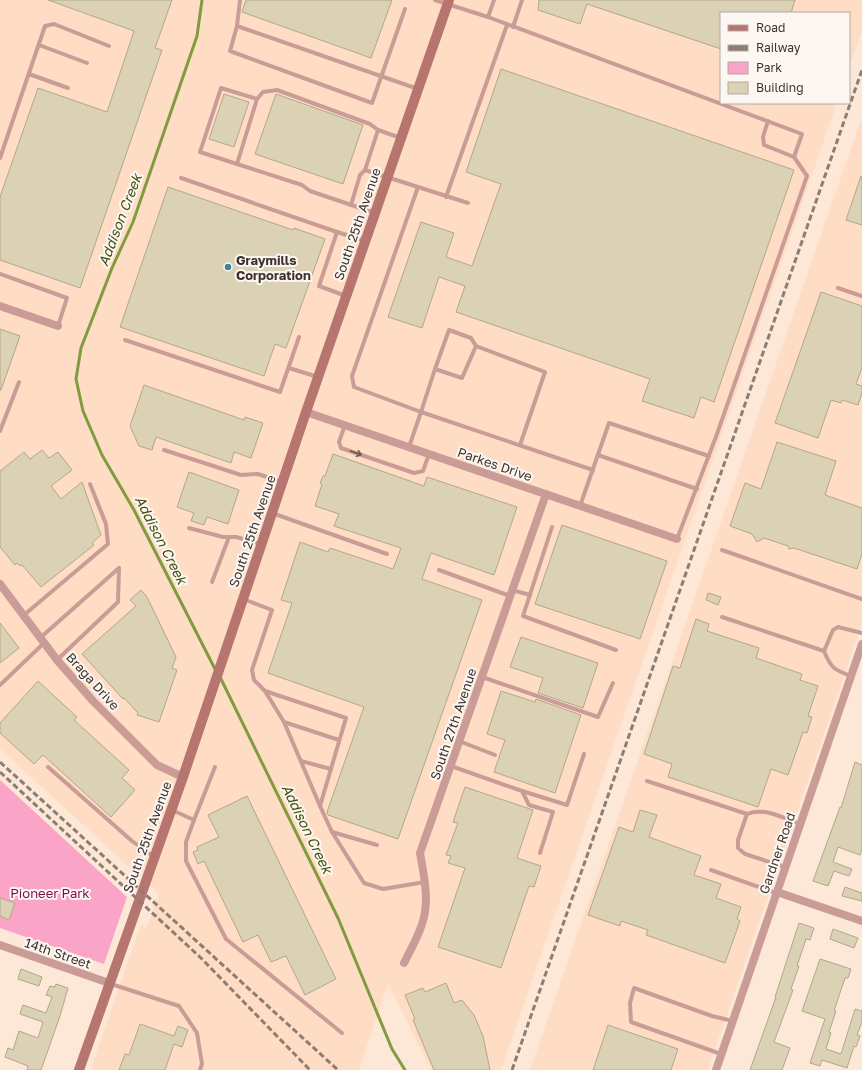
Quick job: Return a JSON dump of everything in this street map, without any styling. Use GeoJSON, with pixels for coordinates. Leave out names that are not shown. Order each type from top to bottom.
{"type":"FeatureCollection","features":[{"type":"Feature","properties":{"kind":"main road","name":"South 25th Avenue"},"geometry":{"type":"LineString","coordinates":[[79,1070],[183,778],[242,598],[448,2]]}},
{"type":"Feature","properties":{"kind":"street"},"geometry":{"type":"LineString","coordinates":[[0,306],[58,326]]}},
{"type":"Feature","properties":{"kind":"street","name":"Parkes Drive"},"geometry":{"type":"LineString","coordinates":[[306,412],[676,539]]}},
{"type":"Feature","properties":{"kind":"street","name":"South 27th Avenue"},"geometry":{"type":"LineString","coordinates":[[404,963],[423,924],[425,882],[420,853],[546,494]]}},
{"type":"Feature","properties":{"kind":"street","name":"Braga Drive"},"geometry":{"type":"LineString","coordinates":[[0,584],[57,660],[93,701],[157,766],[183,778]]}},
{"type":"Feature","properties":{"kind":"street","name":"Gardner Road"},"geometry":{"type":"LineString","coordinates":[[716,1070],[862,644]]}},
{"type":"Feature","properties":{"kind":"street"},"geometry":{"type":"LineString","coordinates":[[777,892],[862,921]]}},
{"type":"Feature","properties":{"kind":"street","name":"14th Street"},"geometry":{"type":"LineString","coordinates":[[0,945],[109,983]]}},
{"type":"Feature","properties":{"kind":"lane"},"geometry":{"type":"LineString","coordinates":[[240,0],[237,26],[230,51],[372,103],[405,9]]}},
{"type":"Feature","properties":{"kind":"lane"},"geometry":{"type":"LineString","coordinates":[[435,0],[448,2],[720,103]]}},
{"type":"Feature","properties":{"kind":"lane"},"geometry":{"type":"LineString","coordinates":[[488,17],[494,0]]}},
{"type":"Feature","properties":{"kind":"lane"},"geometry":{"type":"LineString","coordinates":[[513,27],[522,0]]}},
{"type":"Feature","properties":{"kind":"lane"},"geometry":{"type":"LineString","coordinates":[[0,158],[45,26],[54,24],[109,46]]}},
{"type":"Feature","properties":{"kind":"lane"},"geometry":{"type":"LineString","coordinates":[[446,197],[507,25]]}},
{"type":"Feature","properties":{"kind":"lane"},"geometry":{"type":"LineString","coordinates":[[237,26],[418,89]]}},
{"type":"Feature","properties":{"kind":"lane"},"geometry":{"type":"LineString","coordinates":[[39,45],[87,63]]}},
{"type":"Feature","properties":{"kind":"lane"},"geometry":{"type":"LineString","coordinates":[[29,74],[68,88]]}},
{"type":"Feature","properties":{"kind":"lane"},"geometry":{"type":"LineString","coordinates":[[257,99],[221,88],[200,152],[302,185],[310,191],[375,213]]}},
{"type":"Feature","properties":{"kind":"lane"},"geometry":{"type":"LineString","coordinates":[[237,164],[257,99],[263,92],[276,90],[370,124],[378,130],[401,138]]}},
{"type":"Feature","properties":{"kind":"lane"},"geometry":{"type":"LineString","coordinates":[[722,104],[802,134],[794,157]]}},
{"type":"Feature","properties":{"kind":"lane"},"geometry":{"type":"LineString","coordinates":[[676,539],[709,456],[806,176],[794,157],[764,145],[763,137],[768,121]]}},
{"type":"Feature","properties":{"kind":"lane"},"geometry":{"type":"LineString","coordinates":[[351,205],[360,175],[365,170],[378,130]]}},
{"type":"Feature","properties":{"kind":"lane"},"geometry":{"type":"LineString","coordinates":[[365,170],[468,203]]}},
{"type":"Feature","properties":{"kind":"lane"},"geometry":{"type":"LineString","coordinates":[[181,178],[365,241]]}},
{"type":"Feature","properties":{"kind":"lane"},"geometry":{"type":"LineString","coordinates":[[418,187],[352,376],[354,387],[421,412],[593,470]]}},
{"type":"Feature","properties":{"kind":"lane"},"geometry":{"type":"LineString","coordinates":[[337,232],[319,286],[346,296]]}},
{"type":"Feature","properties":{"kind":"lane"},"geometry":{"type":"LineString","coordinates":[[0,274],[67,298],[58,326]]}},
{"type":"Feature","properties":{"kind":"lane"},"geometry":{"type":"LineString","coordinates":[[838,288],[862,296]]}},
{"type":"Feature","properties":{"kind":"lane"},"geometry":{"type":"LineString","coordinates":[[409,448],[449,330],[471,338],[476,346],[545,372],[520,445]]}},
{"type":"Feature","properties":{"kind":"lane"},"geometry":{"type":"LineString","coordinates":[[125,340],[280,392],[299,337]]}},
{"type":"Feature","properties":{"kind":"lane"},"geometry":{"type":"LineString","coordinates":[[435,369],[462,378],[476,346]]}},
{"type":"Feature","properties":{"kind":"lane"},"geometry":{"type":"LineString","coordinates":[[289,368],[318,377]]}},
{"type":"Feature","properties":{"kind":"lane"},"geometry":{"type":"LineString","coordinates":[[0,431],[19,382]]}},
{"type":"Feature","properties":{"kind":"lane"},"geometry":{"type":"LineString","coordinates":[[580,506],[609,423],[709,456]]}},
{"type":"Feature","properties":{"kind":"lane"},"geometry":{"type":"LineString","coordinates":[[345,426],[339,442],[341,448],[414,473],[423,471],[429,454]]}},
{"type":"Feature","properties":{"kind":"lane"},"geometry":{"type":"LineString","coordinates":[[164,450],[241,475],[258,474],[282,482]]}},
{"type":"Feature","properties":{"kind":"lane"},"geometry":{"type":"LineString","coordinates":[[598,455],[697,489]]}},
{"type":"Feature","properties":{"kind":"lane"},"geometry":{"type":"LineString","coordinates":[[24,616],[108,544],[106,524],[90,484]]}},
{"type":"Feature","properties":{"kind":"lane"},"geometry":{"type":"LineString","coordinates":[[272,512],[387,554]]}},
{"type":"Feature","properties":{"kind":"lane"},"geometry":{"type":"LineString","coordinates":[[552,527],[523,616],[616,650]]}},
{"type":"Feature","properties":{"kind":"lane"},"geometry":{"type":"LineString","coordinates":[[189,528],[223,537],[261,544]]}},
{"type":"Feature","properties":{"kind":"lane"},"geometry":{"type":"LineString","coordinates":[[212,582],[229,537]]}},
{"type":"Feature","properties":{"kind":"lane"},"geometry":{"type":"LineString","coordinates":[[722,550],[862,599]]}},
{"type":"Feature","properties":{"kind":"lane"},"geometry":{"type":"LineString","coordinates":[[0,684],[42,640],[119,568],[118,602],[57,660]]}},
{"type":"Feature","properties":{"kind":"lane"},"geometry":{"type":"LineString","coordinates":[[440,570],[511,593],[530,595]]}},
{"type":"Feature","properties":{"kind":"lane"},"geometry":{"type":"LineString","coordinates":[[242,598],[272,610],[252,670],[254,680],[265,691],[284,722],[332,832],[364,883],[383,889],[425,882]]}},
{"type":"Feature","properties":{"kind":"lane"},"geometry":{"type":"LineString","coordinates":[[722,617],[824,651],[831,666],[835,670],[851,676]]}},
{"type":"Feature","properties":{"kind":"lane"},"geometry":{"type":"LineString","coordinates":[[824,651],[833,630],[838,627],[862,633]]}},
{"type":"Feature","properties":{"kind":"lane"},"geometry":{"type":"LineString","coordinates":[[482,677],[598,717],[613,683]]}},
{"type":"Feature","properties":{"kind":"lane"},"geometry":{"type":"LineString","coordinates":[[265,691],[346,718],[320,806]]}},
{"type":"Feature","properties":{"kind":"lane"},"geometry":{"type":"LineString","coordinates":[[284,722],[340,740]]}},
{"type":"Feature","properties":{"kind":"lane"},"geometry":{"type":"LineString","coordinates":[[459,741],[495,755]]}},
{"type":"Feature","properties":{"kind":"lane"},"geometry":{"type":"LineString","coordinates":[[451,766],[567,805],[584,754]]}},
{"type":"Feature","properties":{"kind":"lane"},"geometry":{"type":"LineString","coordinates":[[301,761],[331,769]]}},
{"type":"Feature","properties":{"kind":"lane"},"geometry":{"type":"LineString","coordinates":[[48,767],[132,841],[154,857]]}},
{"type":"Feature","properties":{"kind":"lane"},"geometry":{"type":"LineString","coordinates":[[215,767],[186,842],[186,861],[226,939],[342,1033]]}},
{"type":"Feature","properties":{"kind":"lane"},"geometry":{"type":"LineString","coordinates":[[647,781],[747,814],[766,811],[800,824]]}},
{"type":"Feature","properties":{"kind":"lane"},"geometry":{"type":"LineString","coordinates":[[522,791],[529,805],[553,812],[540,853]]}},
{"type":"Feature","properties":{"kind":"lane"},"geometry":{"type":"LineString","coordinates":[[171,810],[194,820]]}},
{"type":"Feature","properties":{"kind":"lane"},"geometry":{"type":"LineString","coordinates":[[747,814],[738,840],[738,848],[745,854],[785,867]]}},
{"type":"Feature","properties":{"kind":"lane"},"geometry":{"type":"LineString","coordinates":[[332,832],[377,845]]}},
{"type":"Feature","properties":{"kind":"lane"},"geometry":{"type":"LineString","coordinates":[[711,870],[777,892]]}},
{"type":"Feature","properties":{"kind":"lane"},"geometry":{"type":"LineString","coordinates":[[109,983],[179,1006],[197,1033],[202,1064],[200,1070]]}},
{"type":"Feature","properties":{"kind":"lane"},"geometry":{"type":"LineString","coordinates":[[721,1054],[631,1022],[630,1003],[634,988],[712,1016],[733,1021]]}},
{"type":"Feature","properties":{"kind":"shaded area"},"geometry":{"type":"Polygon","coordinates":[[[0,0],[862,0],[862,31],[850,65],[850,12],[720,12],[720,104],[837,104],[501,1070],[431,1070],[388,983],[359,1070],[93,1070],[92,1065],[141,924],[146,929],[159,894],[0,749],[0,0]]]}},
{"type":"Feature","properties":{"kind":"shaded area"},"geometry":{"type":"Polygon","coordinates":[[[862,117],[862,624],[708,1070],[530,1070],[862,117]]]}},
{"type":"Feature","properties":{"kind":"green space","name":"Pioneer Park"},"geometry":{"type":"Polygon","coordinates":[[[0,780],[127,897],[104,964],[0,928],[0,780]]]}},
{"type":"Feature","properties":{"kind":"building"},"geometry":{"type":"Polygon","coordinates":[[[48,0],[172,0],[155,48],[162,50],[80,288],[0,260],[0,197],[38,88],[107,112],[134,31],[48,0]]]}},
{"type":"Feature","properties":{"kind":"building"},"geometry":{"type":"Polygon","coordinates":[[[246,0],[392,0],[371,58],[242,12],[246,0]]]}},
{"type":"Feature","properties":{"kind":"building"},"geometry":{"type":"Polygon","coordinates":[[[539,0],[795,0],[791,12],[720,12],[720,49],[587,4],[580,24],[538,10],[539,0]]]}},
{"type":"Feature","properties":{"kind":"building"},"geometry":{"type":"Polygon","coordinates":[[[501,69],[794,170],[714,402],[701,397],[694,418],[642,401],[650,379],[456,312],[465,286],[439,277],[422,328],[388,317],[421,222],[454,233],[446,257],[472,266],[501,184],[466,172],[501,69]]]}},
{"type":"Feature","properties":{"kind":"building"},"geometry":{"type":"Polygon","coordinates":[[[224,94],[249,102],[234,147],[209,139],[224,94]]]}},
{"type":"Feature","properties":{"kind":"building"},"geometry":{"type":"Polygon","coordinates":[[[276,94],[363,125],[343,184],[255,154],[276,94]]]}},
{"type":"Feature","properties":{"kind":"building"},"geometry":{"type":"Polygon","coordinates":[[[861,176],[862,177],[862,225],[846,220],[861,176]]]}},
{"type":"Feature","properties":{"kind":"building","name":"Graymills Corporation"},"geometry":{"type":"Polygon","coordinates":[[[168,187],[293,230],[294,228],[325,239],[286,348],[275,344],[264,376],[120,327],[168,187]]]}},
{"type":"Feature","properties":{"kind":"building"},"geometry":{"type":"Polygon","coordinates":[[[821,292],[862,306],[862,368],[856,384],[862,386],[862,393],[858,405],[842,400],[841,403],[831,400],[818,438],[775,423],[821,292]]]}},
{"type":"Feature","properties":{"kind":"building"},"geometry":{"type":"Polygon","coordinates":[[[0,329],[20,336],[1,390],[0,390],[0,329]]]}},
{"type":"Feature","properties":{"kind":"building"},"geometry":{"type":"Polygon","coordinates":[[[144,385],[244,420],[245,417],[263,423],[251,458],[234,452],[231,463],[156,437],[152,450],[139,446],[130,426],[144,385]]]}},
{"type":"Feature","properties":{"kind":"building"},"geometry":{"type":"Polygon","coordinates":[[[777,442],[836,461],[825,495],[862,508],[862,554],[857,569],[794,548],[789,549],[788,546],[764,538],[757,542],[752,534],[730,526],[745,483],[761,489],[777,442]]]}},
{"type":"Feature","properties":{"kind":"building"},"geometry":{"type":"Polygon","coordinates":[[[42,450],[49,458],[58,452],[72,470],[51,486],[61,499],[82,482],[101,535],[92,543],[94,545],[41,587],[22,565],[20,566],[17,563],[15,565],[0,547],[0,471],[24,452],[30,459],[42,450]]]}},
{"type":"Feature","properties":{"kind":"building"},"geometry":{"type":"Polygon","coordinates":[[[333,454],[424,486],[427,477],[517,507],[494,575],[431,553],[422,579],[482,600],[398,839],[328,815],[327,812],[364,707],[268,673],[292,603],[281,600],[300,542],[328,552],[330,548],[393,569],[401,548],[334,526],[339,514],[315,506],[322,484],[320,483],[323,476],[325,476],[333,454]]]}},
{"type":"Feature","properties":{"kind":"building"},"geometry":{"type":"Polygon","coordinates":[[[189,472],[239,490],[228,524],[207,517],[204,525],[191,521],[194,513],[177,507],[189,472]]]}},
{"type":"Feature","properties":{"kind":"building"},"geometry":{"type":"Polygon","coordinates":[[[562,525],[667,561],[640,639],[535,604],[562,525]]]}},
{"type":"Feature","properties":{"kind":"building"},"geometry":{"type":"Polygon","coordinates":[[[141,590],[147,597],[176,657],[172,668],[177,670],[159,722],[137,715],[138,713],[124,698],[123,699],[82,654],[136,606],[130,600],[141,590]]]}},
{"type":"Feature","properties":{"kind":"building"},"geometry":{"type":"Polygon","coordinates":[[[708,593],[721,597],[718,605],[706,600],[708,593]]]}},
{"type":"Feature","properties":{"kind":"building"},"geometry":{"type":"Polygon","coordinates":[[[696,619],[709,624],[707,631],[759,648],[756,658],[802,674],[800,680],[818,686],[808,716],[812,717],[807,733],[803,732],[788,775],[771,769],[758,807],[668,777],[672,764],[644,754],[673,666],[680,668],[696,619]]]}},
{"type":"Feature","properties":{"kind":"building"},"geometry":{"type":"Polygon","coordinates":[[[0,623],[19,648],[0,663],[0,623]]]}},
{"type":"Feature","properties":{"kind":"building"},"geometry":{"type":"Polygon","coordinates":[[[521,637],[598,663],[583,708],[538,693],[543,678],[510,667],[521,637]]]}},
{"type":"Feature","properties":{"kind":"building"},"geometry":{"type":"Polygon","coordinates":[[[38,681],[77,717],[74,720],[129,770],[122,778],[135,790],[111,817],[43,755],[34,764],[0,733],[0,723],[38,681]]]}},
{"type":"Feature","properties":{"kind":"building"},"geometry":{"type":"Polygon","coordinates":[[[501,691],[535,702],[536,699],[581,715],[555,793],[494,772],[505,740],[487,734],[501,691]]]}},
{"type":"Feature","properties":{"kind":"building"},"geometry":{"type":"Polygon","coordinates":[[[855,762],[862,765],[862,850],[860,855],[838,847],[833,862],[852,869],[849,876],[834,871],[828,886],[813,881],[840,807],[841,808],[855,762]]]}},
{"type":"Feature","properties":{"kind":"building"},"geometry":{"type":"Polygon","coordinates":[[[465,787],[533,810],[517,858],[541,866],[534,887],[529,886],[501,968],[438,947],[465,868],[448,863],[451,856],[446,855],[458,823],[453,822],[465,787]]]}},
{"type":"Feature","properties":{"kind":"building"},"geometry":{"type":"Polygon","coordinates":[[[247,796],[336,979],[305,995],[286,956],[271,962],[258,935],[243,942],[204,861],[198,864],[193,852],[198,850],[197,847],[219,837],[208,815],[247,796]]]}},
{"type":"Feature","properties":{"kind":"building"},"geometry":{"type":"Polygon","coordinates":[[[640,810],[657,815],[649,837],[701,856],[694,875],[721,884],[716,898],[741,907],[737,919],[740,921],[725,963],[646,935],[648,930],[621,921],[620,926],[588,915],[619,827],[633,832],[640,810]]]}},
{"type":"Feature","properties":{"kind":"building"},"geometry":{"type":"Polygon","coordinates":[[[845,887],[862,893],[862,901],[842,896],[845,887]]]}},
{"type":"Feature","properties":{"kind":"building"},"geometry":{"type":"Polygon","coordinates":[[[0,898],[15,903],[9,920],[0,916],[0,898]]]}},
{"type":"Feature","properties":{"kind":"building"},"geometry":{"type":"Polygon","coordinates":[[[799,923],[814,928],[810,940],[806,939],[791,989],[793,990],[774,1042],[790,1048],[782,1070],[750,1070],[776,997],[799,923]]]}},
{"type":"Feature","properties":{"kind":"building"},"geometry":{"type":"Polygon","coordinates":[[[833,929],[858,938],[854,948],[830,939],[833,929]]]}},
{"type":"Feature","properties":{"kind":"building"},"geometry":{"type":"Polygon","coordinates":[[[820,959],[851,969],[848,978],[845,978],[834,1011],[836,1011],[829,1032],[831,1033],[826,1049],[841,1054],[855,1009],[862,1011],[862,1022],[857,1035],[860,1036],[856,1047],[854,1046],[847,1068],[822,1060],[820,1066],[810,1063],[825,1019],[802,1011],[820,959]]]}},
{"type":"Feature","properties":{"kind":"building"},"geometry":{"type":"Polygon","coordinates":[[[21,969],[42,977],[39,986],[18,979],[21,969]]]}},
{"type":"Feature","properties":{"kind":"building"},"geometry":{"type":"Polygon","coordinates":[[[446,983],[454,1003],[462,1000],[474,1015],[483,1036],[490,1070],[434,1070],[413,1020],[415,1019],[405,995],[423,988],[425,992],[446,983]]]}},
{"type":"Feature","properties":{"kind":"building"},"geometry":{"type":"Polygon","coordinates":[[[56,984],[68,988],[60,1016],[41,1070],[27,1070],[28,1066],[5,1057],[8,1048],[13,1050],[19,1031],[38,1038],[43,1022],[20,1014],[23,1005],[46,1013],[52,997],[46,995],[50,986],[55,987],[56,984]]]}},
{"type":"Feature","properties":{"kind":"building"},"geometry":{"type":"Polygon","coordinates":[[[140,1024],[174,1036],[178,1026],[188,1030],[182,1047],[174,1044],[165,1070],[119,1070],[125,1054],[129,1055],[140,1024]]]}},
{"type":"Feature","properties":{"kind":"building"},"geometry":{"type":"Polygon","coordinates":[[[608,1025],[678,1049],[671,1070],[593,1070],[608,1025]]]}},
{"type":"Feature","properties":{"kind":"waterway","name":"Addison Creek"},"geometry":{"type":"LineString","coordinates":[[202,0],[197,36],[133,222],[112,268],[81,348],[76,379],[83,411],[102,455],[134,510],[216,671]]}},
{"type":"Feature","properties":{"kind":"waterway","name":"Addison Creek"},"geometry":{"type":"LineString","coordinates":[[220,677],[338,918],[392,1049],[405,1070]]}},
{"type":"Feature","properties":{"kind":"railway"},"geometry":{"type":"LineString","coordinates":[[512,1070],[862,70]]}},
{"type":"Feature","properties":{"kind":"railway"},"geometry":{"type":"LineString","coordinates":[[0,762],[338,1070]]}},
{"type":"Feature","properties":{"kind":"railway"},"geometry":{"type":"LineString","coordinates":[[0,772],[201,958],[310,1070]]}},
{"type":"Feature","properties":{"kind":"place","name":"Graymills Corporation"},"geometry":{"type":"Point","coordinates":[228,267]}}]}
